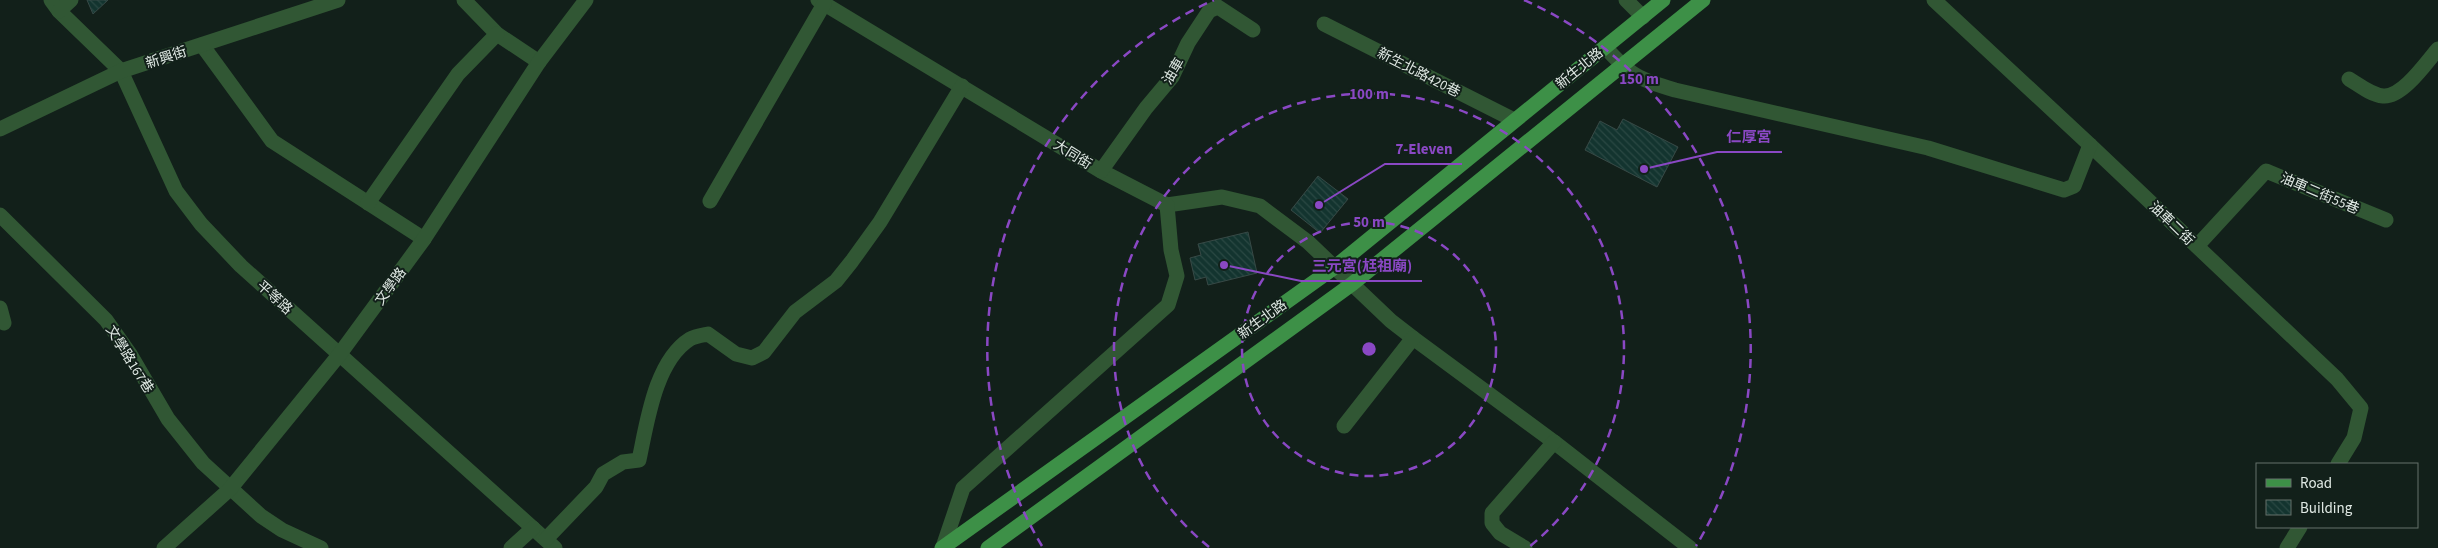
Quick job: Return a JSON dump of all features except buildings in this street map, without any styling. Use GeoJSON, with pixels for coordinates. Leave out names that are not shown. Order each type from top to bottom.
{"type":"FeatureCollection","features":[{"type":"Feature","properties":{"kind":"main road","name":"新生北路"},"geometry":{"type":"LineString","coordinates":[[942,548],[1335,267],[1664,0]]}},
{"type":"Feature","properties":{"kind":"main road","name":"新生北路"},"geometry":{"type":"LineString","coordinates":[[988,548],[1352,284],[1703,0]]}},
{"type":"Feature","properties":{"kind":"street"},"geometry":{"type":"LineString","coordinates":[[55,6],[71,0]]}},
{"type":"Feature","properties":{"kind":"street","name":"新興街"},"geometry":{"type":"LineString","coordinates":[[0,129],[121,71],[338,0]]}},
{"type":"Feature","properties":{"kind":"street"},"geometry":{"type":"LineString","coordinates":[[464,0],[497,34],[538,62]]}},
{"type":"Feature","properties":{"kind":"street","name":"文學路"},"geometry":{"type":"LineString","coordinates":[[164,548],[230,489],[339,355],[424,239],[538,62],[586,0]]}},
{"type":"Feature","properties":{"kind":"street"},"geometry":{"type":"LineString","coordinates":[[1626,0],[1643,17]]}},
{"type":"Feature","properties":{"kind":"street","name":"油車二街"},"geometry":{"type":"LineString","coordinates":[[1934,0],[2337,379],[2361,408],[2354,438],[2339,463]]}},
{"type":"Feature","properties":{"kind":"street"},"geometry":{"type":"LineString","coordinates":[[710,201],[821,2]]}},
{"type":"Feature","properties":{"kind":"street","name":"大同街"},"geometry":{"type":"LineString","coordinates":[[821,2],[1101,171],[1167,205]]}},
{"type":"Feature","properties":{"kind":"street","name":"平等路"},"geometry":{"type":"LineString","coordinates":[[55,6],[121,71],[176,191],[201,224],[241,266],[551,544]]}},
{"type":"Feature","properties":{"kind":"street","name":"油車"},"geometry":{"type":"LineString","coordinates":[[1101,171],[1146,108],[1172,77],[1188,43],[1209,11],[1218,7],[1253,30]]}},
{"type":"Feature","properties":{"kind":"street","name":"新生北路420巷"},"geometry":{"type":"LineString","coordinates":[[1324,24],[1514,120]]}},
{"type":"Feature","properties":{"kind":"street"},"geometry":{"type":"LineString","coordinates":[[368,203],[458,74],[497,34]]}},
{"type":"Feature","properties":{"kind":"street"},"geometry":{"type":"LineString","coordinates":[[202,45],[272,141],[424,239]]}},
{"type":"Feature","properties":{"kind":"street"},"geometry":{"type":"LineString","coordinates":[[1606,47],[1622,66],[1640,79],[1675,90],[1928,148],[2064,190],[2074,186],[2090,145]]}},
{"type":"Feature","properties":{"kind":"street"},"geometry":{"type":"LineString","coordinates":[[2349,79],[2376,95],[2385,97],[2395,94],[2406,86],[2438,49]]}},
{"type":"Feature","properties":{"kind":"street"},"geometry":{"type":"LineString","coordinates":[[551,544],[596,487],[603,474],[623,462],[639,460],[651,402],[661,377],[678,349],[691,338],[708,334],[736,354],[752,358],[764,352],[795,312],[836,281],[880,222],[962,86]]}},
{"type":"Feature","properties":{"kind":"street","name":"油車二街55巷"},"geometry":{"type":"LineString","coordinates":[[2197,246],[2266,171],[2386,220]]}},
{"type":"Feature","properties":{"kind":"street"},"geometry":{"type":"LineString","coordinates":[[942,548],[963,488],[1168,305],[1177,276],[1171,250],[1167,205],[1222,197],[1260,206],[1308,242],[1413,338],[1554,442],[1690,548]]}},
{"type":"Feature","properties":{"kind":"street","name":"文學路167巷"},"geometry":{"type":"LineString","coordinates":[[0,215],[106,320],[130,354],[168,419],[203,463],[230,489],[282,530],[321,548]]}},
{"type":"Feature","properties":{"kind":"street"},"geometry":{"type":"LineString","coordinates":[[0,308],[4,323]]}},
{"type":"Feature","properties":{"kind":"street"},"geometry":{"type":"LineString","coordinates":[[1344,426],[1413,338]]}},
{"type":"Feature","properties":{"kind":"street"},"geometry":{"type":"LineString","coordinates":[[1526,548],[1500,533],[1492,523],[1492,513],[1554,442]]}},
{"type":"Feature","properties":{"kind":"street"},"geometry":{"type":"LineString","coordinates":[[511,548],[533,528]]}},
{"type":"Feature","properties":{"kind":"street"},"geometry":{"type":"LineString","coordinates":[[2288,548],[2299,528]]}},
{"type":"Feature","properties":{"kind":"place","name":"仁厚宮"},"geometry":{"type":"Point","coordinates":[1644,169]}},
{"type":"Feature","properties":{"kind":"place","name":"7-Eleven"},"geometry":{"type":"Point","coordinates":[1319,205]}},
{"type":"Feature","properties":{"kind":"place","name":"三元宮(尪祖廟)"},"geometry":{"type":"Point","coordinates":[1224,265]}}]}
